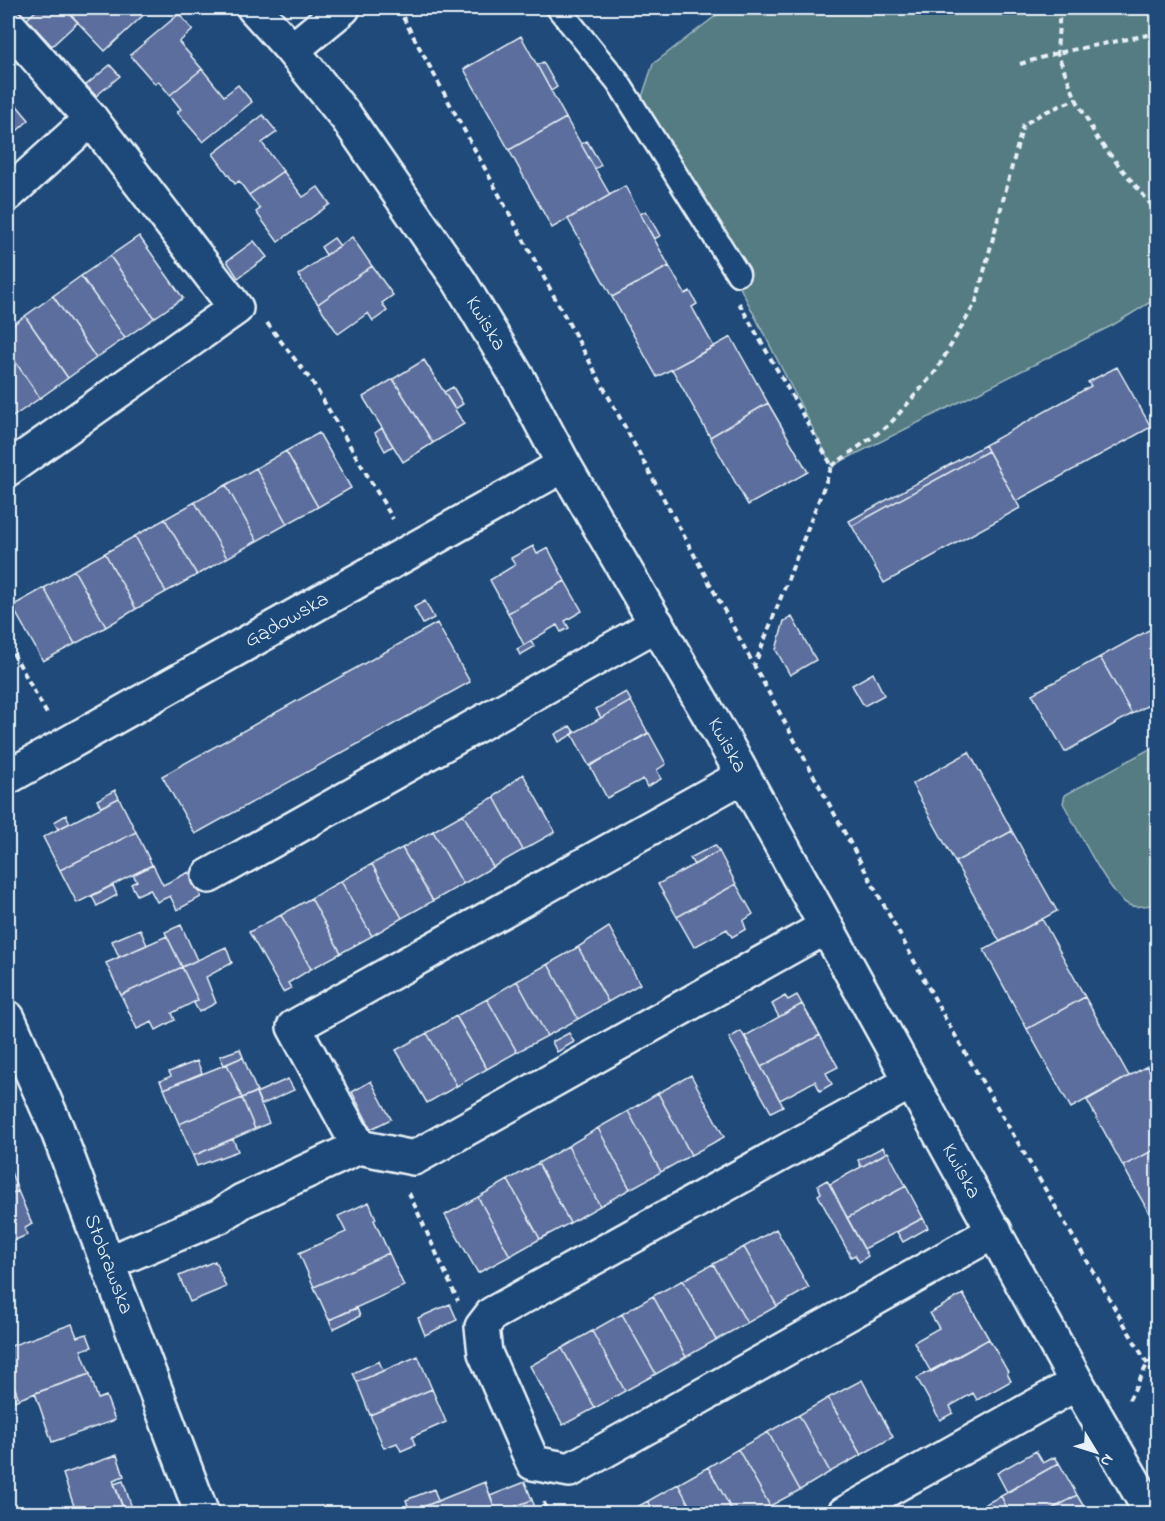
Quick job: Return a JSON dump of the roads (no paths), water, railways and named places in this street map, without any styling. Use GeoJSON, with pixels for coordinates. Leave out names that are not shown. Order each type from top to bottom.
{"type":"FeatureCollection","features":[{"type":"Feature","properties":{"kind":"street","name":"Kwiska"},"geometry":{"type":"LineString","coordinates":[[254,8],[292,50],[346,118],[460,282],[519,380],[564,465],[743,776],[1077,1383],[1152,1514]]}},
{"type":"Feature","properties":{"kind":"street"},"geometry":{"type":"LineString","coordinates":[[292,50],[343,8]]}},
{"type":"Feature","properties":{"kind":"street"},"geometry":{"type":"LineString","coordinates":[[8,25],[91,119],[236,308],[8,469]]}},
{"type":"Feature","properties":{"kind":"street"},"geometry":{"type":"LineString","coordinates":[[8,194],[91,119]]}},
{"type":"Feature","properties":{"kind":"street","name":"Gądowska"},"geometry":{"type":"LineString","coordinates":[[8,777],[564,465]]}},
{"type":"Feature","properties":{"kind":"street"},"geometry":{"type":"LineString","coordinates":[[209,876],[657,624]]}},
{"type":"Feature","properties":{"kind":"street"},"geometry":{"type":"LineString","coordinates":[[359,1147],[294,1027],[743,776]]}},
{"type":"Feature","properties":{"kind":"street"},"geometry":{"type":"LineString","coordinates":[[108,1263],[220,1216],[242,1201],[359,1147],[414,1158],[826,927]]}},
{"type":"Feature","properties":{"kind":"street","name":"Stobrawska"},"geometry":{"type":"LineString","coordinates":[[8,1018],[57,1129],[202,1514]]}},
{"type":"Feature","properties":{"kind":"street"},"geometry":{"type":"LineString","coordinates":[[911,1082],[492,1314],[482,1327],[485,1353],[532,1463],[570,1470],[995,1231]]}},
{"type":"Feature","properties":{"kind":"street"},"geometry":{"type":"LineString","coordinates":[[844,1514],[1077,1383]]}},
{"type":"Feature","properties":{"kind":"lane"},"geometry":{"type":"LineString","coordinates":[[558,8],[618,82],[738,274]]}}]}
